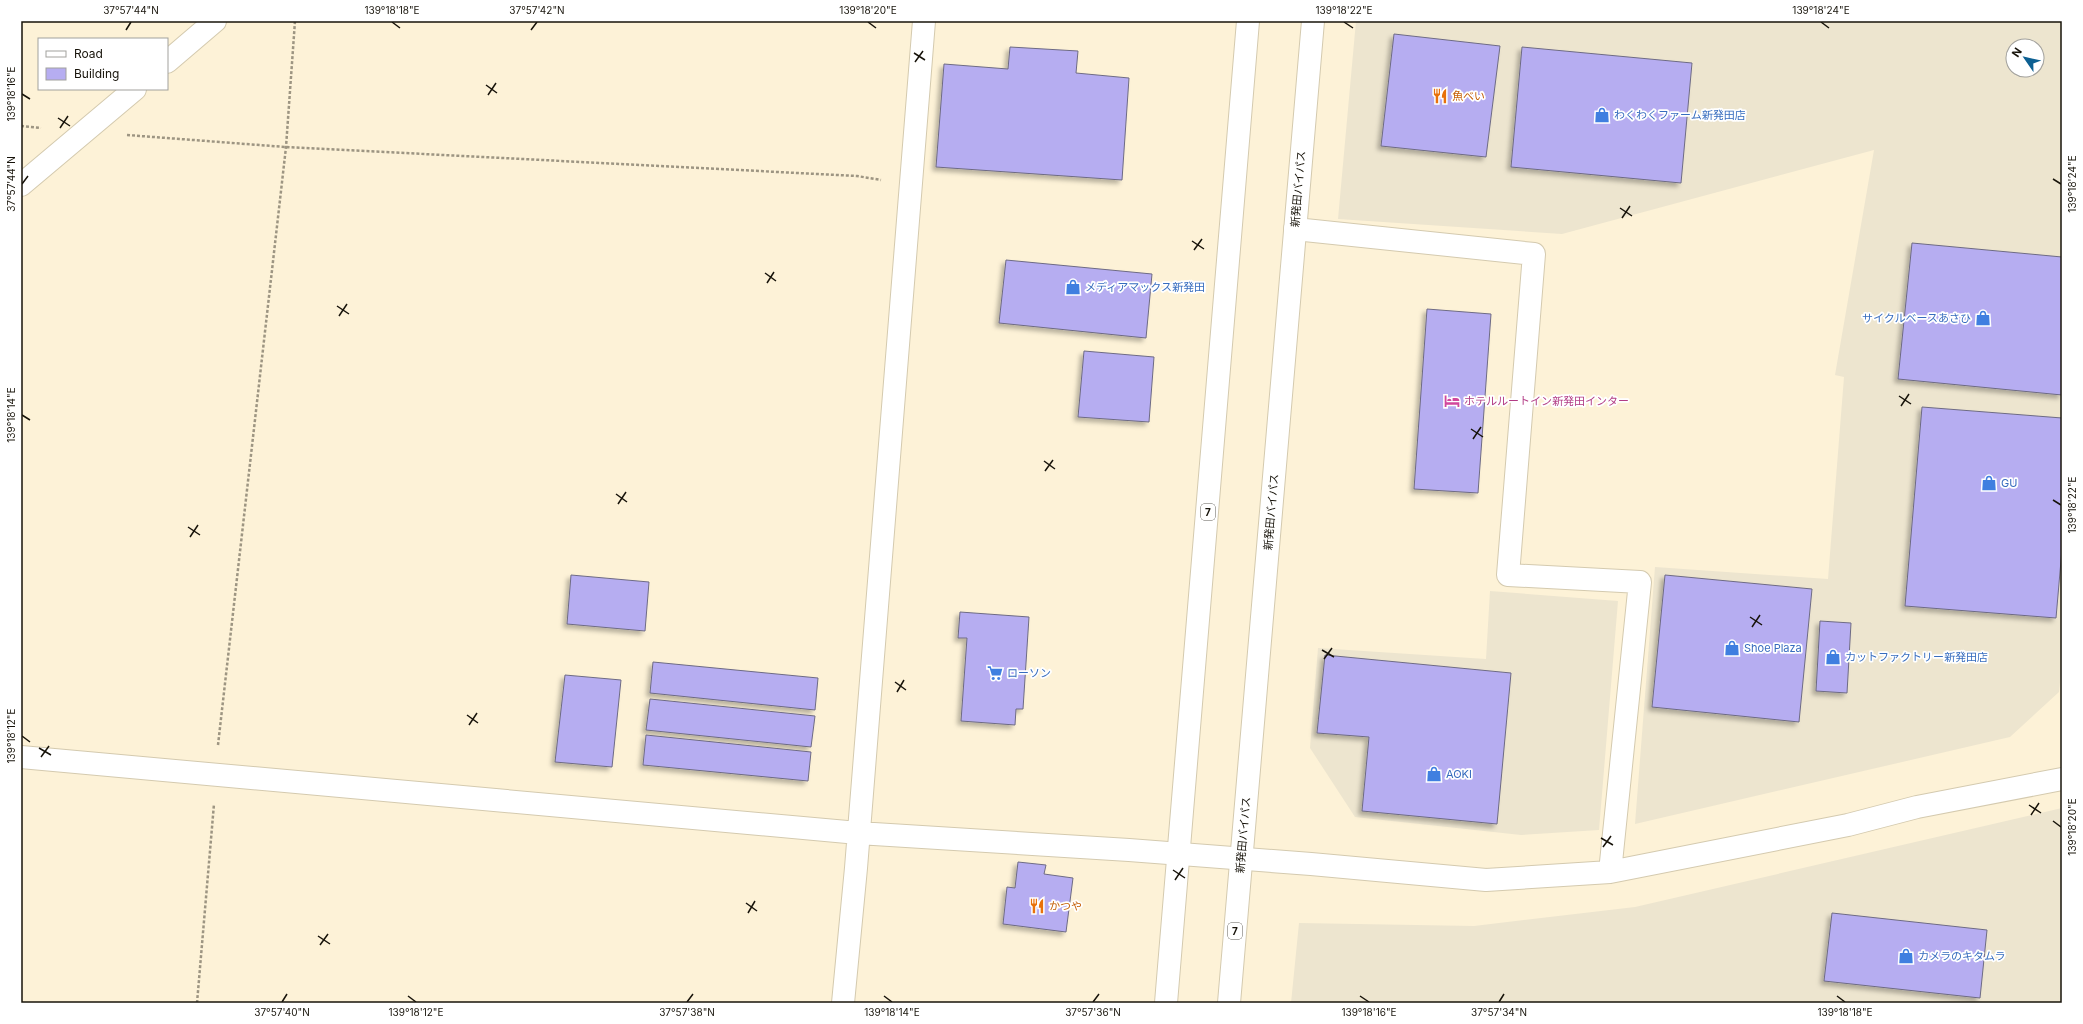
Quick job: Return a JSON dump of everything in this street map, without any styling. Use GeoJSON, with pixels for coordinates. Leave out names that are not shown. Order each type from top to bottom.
{"type":"FeatureCollection","features":[{"type":"Feature","properties":{"kind":"main road"},"geometry":{"type":"LineString","coordinates":[[168,61],[215,21]]}},
{"type":"Feature","properties":{"kind":"main road"},"geometry":{"type":"LineString","coordinates":[[843,1003],[858,833],[909,185],[924,21]]}},
{"type":"Feature","properties":{"kind":"main road","name":"7"},"geometry":{"type":"LineString","coordinates":[[1166,1003],[1180,854],[1248,21]]}},
{"type":"Feature","properties":{"kind":"main road","name":"新発田バイパス"},"geometry":{"type":"LineString","coordinates":[[1229,1003],[1313,21]]}},
{"type":"Feature","properties":{"kind":"main road"},"geometry":{"type":"LineString","coordinates":[[21,186],[134,90]]}},
{"type":"Feature","properties":{"kind":"main road"},"geometry":{"type":"LineString","coordinates":[[1295,229],[1534,254],[1508,575],[1640,582],[1610,872]]}},
{"type":"Feature","properties":{"kind":"main road"},"geometry":{"type":"LineString","coordinates":[[21,757],[858,833],[1241,858],[1486,880],[1610,872],[1848,825],[1917,807],[2062,780]]}},
{"type":"Feature","properties":{"kind":"path"},"geometry":{"type":"LineString","coordinates":[[197,1003],[217,774],[218,744],[286,147],[295,21]]}},
{"type":"Feature","properties":{"kind":"path"},"geometry":{"type":"LineString","coordinates":[[21,126],[286,147],[857,176],[909,185]]}},
{"type":"Feature","properties":{"kind":"shaded area"},"geometry":{"type":"Polygon","coordinates":[[[1356,21],[2062,21],[2062,663],[2059,692],[2010,737],[1635,824],[1655,567],[1828,579],[1844,377],[1835,375],[1874,150],[1562,234],[1338,219],[1356,21]]]}},
{"type":"Feature","properties":{"kind":"shaded area"},"geometry":{"type":"Polygon","coordinates":[[[1490,591],[1618,601],[1599,830],[1521,835],[1355,817],[1310,748],[1318,648],[1486,659],[1490,591]]]}},
{"type":"Feature","properties":{"kind":"shaded area"},"geometry":{"type":"Polygon","coordinates":[[[2062,808],[2062,1003],[1291,1003],[1299,923],[1474,926],[1635,907],[2062,808]]]}},
{"type":"Feature","properties":{"kind":"building","name":"魚べい"},"geometry":{"type":"Polygon","coordinates":[[[1394,34],[1500,46],[1486,157],[1381,146],[1394,34]]]}},
{"type":"Feature","properties":{"kind":"building"},"geometry":{"type":"Polygon","coordinates":[[[1010,47],[1078,51],[1076,73],[1129,78],[1122,180],[936,167],[944,64],[1008,69],[1010,47]]]}},
{"type":"Feature","properties":{"kind":"building","name":"わくわくファーム新発田店"},"geometry":{"type":"Polygon","coordinates":[[[1522,47],[1692,63],[1681,183],[1511,167],[1522,47]]]}},
{"type":"Feature","properties":{"kind":"building","name":"サイクルベースあさひ"},"geometry":{"type":"Polygon","coordinates":[[[1912,243],[2062,257],[2062,395],[1898,379],[1912,243]]]}},
{"type":"Feature","properties":{"kind":"building"},"geometry":{"type":"Polygon","coordinates":[[[1006,260],[1152,274],[1146,338],[999,323],[1006,260]]]}},
{"type":"Feature","properties":{"kind":"building","name":"ホテルルートイン新発田インター"},"geometry":{"type":"Polygon","coordinates":[[[1427,309],[1491,314],[1478,493],[1414,489],[1427,309]]]}},
{"type":"Feature","properties":{"kind":"building"},"geometry":{"type":"Polygon","coordinates":[[[1084,351],[1154,357],[1149,422],[1078,417],[1084,351]]]}},
{"type":"Feature","properties":{"kind":"building","name":"GU"},"geometry":{"type":"Polygon","coordinates":[[[1922,407],[2062,418],[2062,549],[2056,618],[1905,606],[1922,407]]]}},
{"type":"Feature","properties":{"kind":"building"},"geometry":{"type":"Polygon","coordinates":[[[571,575],[649,582],[645,631],[567,624],[571,575]]]}},
{"type":"Feature","properties":{"kind":"building","name":"Shoe Plaza"},"geometry":{"type":"Polygon","coordinates":[[[1665,575],[1812,589],[1799,722],[1652,707],[1665,575]]]}},
{"type":"Feature","properties":{"kind":"building","name":"ローソン"},"geometry":{"type":"Polygon","coordinates":[[[960,612],[1029,617],[1023,709],[1016,709],[1015,725],[961,721],[967,638],[958,638],[960,612]]]}},
{"type":"Feature","properties":{"kind":"building","name":"カットファクトリー新発田店"},"geometry":{"type":"Polygon","coordinates":[[[1820,621],[1851,623],[1847,693],[1816,691],[1820,621]]]}},
{"type":"Feature","properties":{"kind":"building","name":"AOKI"},"geometry":{"type":"Polygon","coordinates":[[[1325,655],[1511,673],[1497,824],[1362,811],[1369,737],[1317,733],[1325,655]]]}},
{"type":"Feature","properties":{"kind":"building"},"geometry":{"type":"Polygon","coordinates":[[[653,662],[818,678],[815,710],[650,693],[653,662]]]}},
{"type":"Feature","properties":{"kind":"building"},"geometry":{"type":"Polygon","coordinates":[[[565,675],[621,680],[612,767],[555,762],[565,675]]]}},
{"type":"Feature","properties":{"kind":"building"},"geometry":{"type":"Polygon","coordinates":[[[650,699],[815,716],[811,747],[646,730],[650,699]]]}},
{"type":"Feature","properties":{"kind":"building"},"geometry":{"type":"Polygon","coordinates":[[[646,735],[811,752],[808,781],[643,765],[646,735]]]}},
{"type":"Feature","properties":{"kind":"building","name":"かつや"},"geometry":{"type":"Polygon","coordinates":[[[1018,862],[1046,865],[1044,874],[1073,878],[1066,932],[1003,924],[1007,887],[1015,888],[1018,862]]]}},
{"type":"Feature","properties":{"kind":"building","name":"カメラのキタムラ"},"geometry":{"type":"Polygon","coordinates":[[[1832,913],[1987,930],[1980,998],[1824,981],[1832,913]]]}},
{"type":"Feature","properties":{"kind":"place","name":"魚べい"},"geometry":{"type":"Point","coordinates":[1440,96]}},
{"type":"Feature","properties":{"kind":"place","name":"わくわくファーム新発田店"},"geometry":{"type":"Point","coordinates":[1602,115]}},
{"type":"Feature","properties":{"kind":"place","name":"メディアマックス新発田"},"geometry":{"type":"Point","coordinates":[1073,287]}},
{"type":"Feature","properties":{"kind":"place","name":"サイクルベースあさひ"},"geometry":{"type":"Point","coordinates":[1983,318]}},
{"type":"Feature","properties":{"kind":"place","name":"ホテルルートイン新発田インター"},"geometry":{"type":"Point","coordinates":[1452,401]}},
{"type":"Feature","properties":{"kind":"place","name":"GU"},"geometry":{"type":"Point","coordinates":[1989,483]}},
{"type":"Feature","properties":{"kind":"place","name":"Shoe Plaza"},"geometry":{"type":"Point","coordinates":[1732,648]}},
{"type":"Feature","properties":{"kind":"place","name":"カットファクトリー新発田店"},"geometry":{"type":"Point","coordinates":[1833,657]}},
{"type":"Feature","properties":{"kind":"place","name":"ローソン"},"geometry":{"type":"Point","coordinates":[995,673]}},
{"type":"Feature","properties":{"kind":"place","name":"AOKI"},"geometry":{"type":"Point","coordinates":[1434,774]}},
{"type":"Feature","properties":{"kind":"place","name":"かつや"},"geometry":{"type":"Point","coordinates":[1037,906]}},
{"type":"Feature","properties":{"kind":"place","name":"カメラのキタムラ"},"geometry":{"type":"Point","coordinates":[1906,956]}}]}
